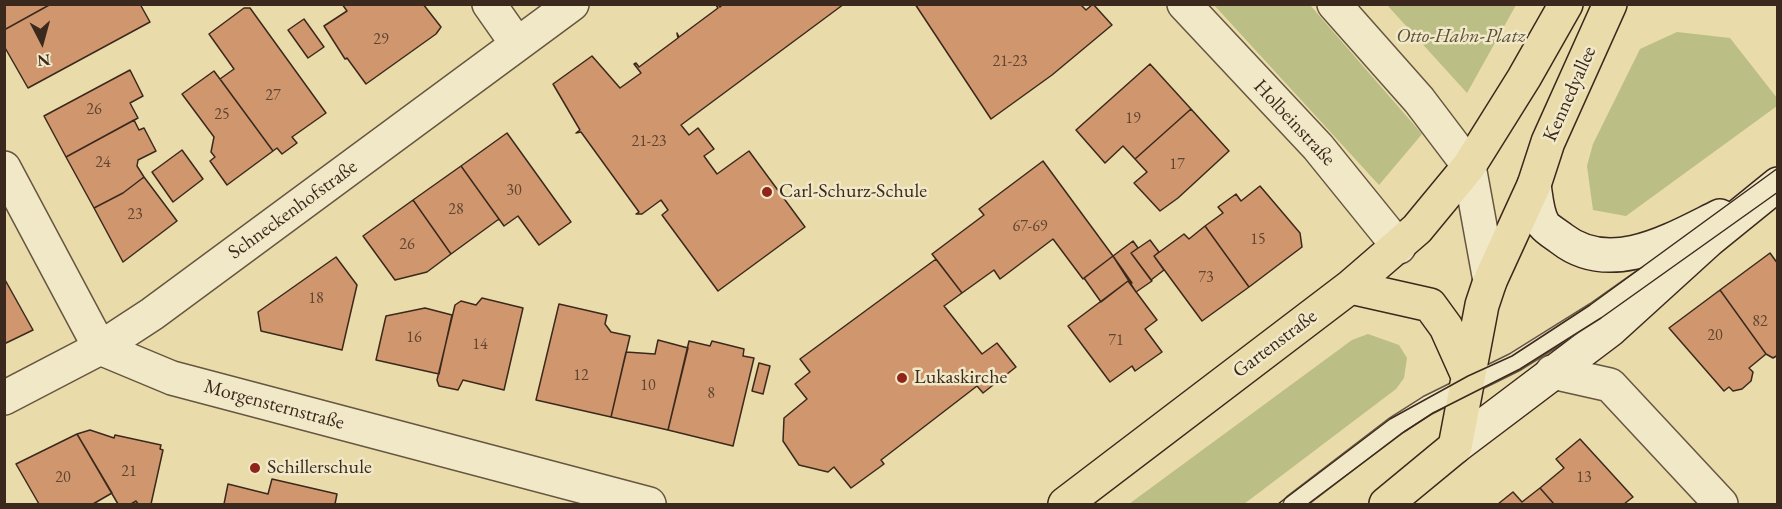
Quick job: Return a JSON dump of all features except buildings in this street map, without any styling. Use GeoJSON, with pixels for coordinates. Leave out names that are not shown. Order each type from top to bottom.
{"type":"FeatureCollection","features":[{"type":"Feature","properties":{"kind":"main road","name":"Gartenstraße"},"geometry":{"type":"LineString","coordinates":[[1065,504],[1350,287],[1399,247],[1417,229],[1469,166],[1524,78],[1566,4]]}},
{"type":"Feature","properties":{"kind":"main road","name":"Kennedyallee"},"geometry":{"type":"LineString","coordinates":[[1534,185],[1548,142],[1610,4]]}},
{"type":"Feature","properties":{"kind":"main road"},"geometry":{"type":"LineString","coordinates":[[1386,504],[1455,447],[1482,305],[1490,281],[1534,185]]}},
{"type":"Feature","properties":{"kind":"main road"},"geometry":{"type":"LineString","coordinates":[[1350,287],[1430,305],[1446,327],[1467,386]]}},
{"type":"Feature","properties":{"kind":"street"},"geometry":{"type":"LineString","coordinates":[[489,4],[517,44]]}},
{"type":"Feature","properties":{"kind":"street","name":"Schneckenhofstraße"},"geometry":{"type":"LineString","coordinates":[[4,398],[100,348],[152,314],[572,4]]}},
{"type":"Feature","properties":{"kind":"street","name":"Holbeinstraße"},"geometry":{"type":"LineString","coordinates":[[1184,4],[1318,147],[1370,207],[1399,247]]}},
{"type":"Feature","properties":{"kind":"street"},"geometry":{"type":"LineString","coordinates":[[1334,4],[1419,100],[1469,166],[1490,281]]}},
{"type":"Feature","properties":{"kind":"street"},"geometry":{"type":"LineString","coordinates":[[4,168],[100,348]]}},
{"type":"Feature","properties":{"kind":"street"},"geometry":{"type":"LineString","coordinates":[[1534,185],[1544,225],[1572,247],[1594,254],[1619,256],[1665,242],[1770,190]]}},
{"type":"Feature","properties":{"kind":"street"},"geometry":{"type":"LineString","coordinates":[[1455,447],[1610,330],[1770,190]]}},
{"type":"Feature","properties":{"kind":"street","name":"Morgensternstraße"},"geometry":{"type":"LineString","coordinates":[[100,348],[172,378],[649,504]]}},
{"type":"Feature","properties":{"kind":"street"},"geometry":{"type":"LineString","coordinates":[[1552,372],[1611,385],[1721,504]]}},
{"type":"Feature","properties":{"kind":"lane"},"geometry":{"type":"LineString","coordinates":[[1293,504],[1395,426],[1515,362],[1595,312],[1770,190]]}},
{"type":"Feature","properties":{"kind":"green space"},"geometry":{"type":"Polygon","coordinates":[[[1214,5],[1310,5],[1422,134],[1379,185],[1214,5]]]}},
{"type":"Feature","properties":{"kind":"green space","name":"Otto-Hahn-Platz"},"geometry":{"type":"Polygon","coordinates":[[[1387,5],[1516,5],[1467,93],[1387,5]]]}},
{"type":"Feature","properties":{"kind":"green space"},"geometry":{"type":"Polygon","coordinates":[[[1677,32],[1730,38],[1777,98],[1777,106],[1626,216],[1593,210],[1587,166],[1593,144],[1640,49],[1677,32]]]}},
{"type":"Feature","properties":{"kind":"green space"},"geometry":{"type":"Polygon","coordinates":[[[1368,334],[1399,345],[1407,358],[1404,378],[1396,389],[1244,504],[1129,504],[1352,340],[1368,334]]]}},
{"type":"Feature","properties":{"kind":"tram line"},"geometry":{"type":"LineString","coordinates":[[1278,504],[1390,419],[1468,376],[1512,356],[1590,305],[1778,168]]}},
{"type":"Feature","properties":{"kind":"tram line"},"geometry":{"type":"LineString","coordinates":[[1308,504],[1433,413],[1520,369],[1601,318],[1778,192]]}},
{"type":"Feature","properties":{"kind":"place","name":"Carl-Schurz-Schule"},"geometry":{"type":"Point","coordinates":[767,192]}},
{"type":"Feature","properties":{"kind":"place","name":"Lukaskirche"},"geometry":{"type":"Point","coordinates":[902,378]}},
{"type":"Feature","properties":{"kind":"place","name":"Schillerschule"},"geometry":{"type":"Point","coordinates":[255,468]}}]}
